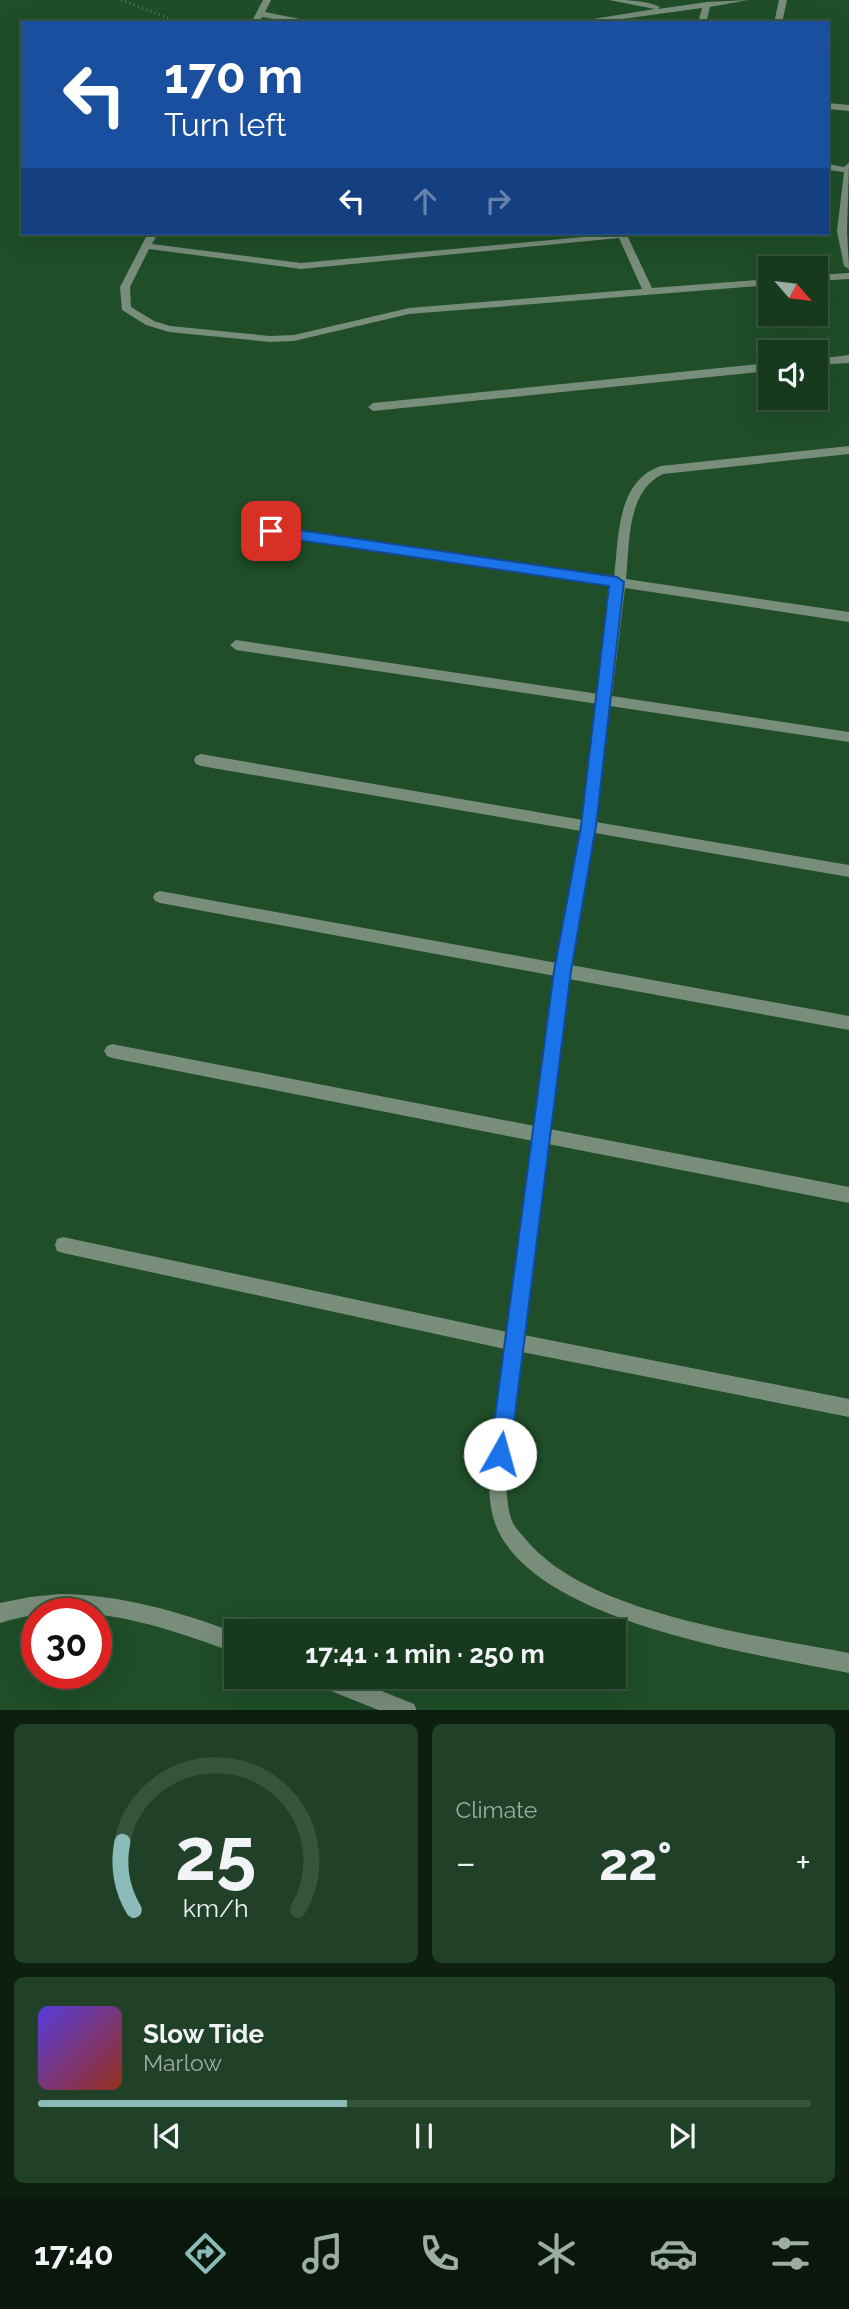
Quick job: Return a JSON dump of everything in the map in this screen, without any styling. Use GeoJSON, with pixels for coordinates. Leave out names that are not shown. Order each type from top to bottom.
{"type":"FeatureCollection","features":[{"type":"Feature","properties":{"kind":"street"},"geometry":{"type":"LineString","coordinates":[[267,0],[257,18],[292,21]]}},
{"type":"Feature","properties":{"kind":"street"},"geometry":{"type":"LineString","coordinates":[[613,0],[671,9]]}},
{"type":"Feature","properties":{"kind":"street"},"geometry":{"type":"LineString","coordinates":[[586,21],[744,0]]}},
{"type":"Feature","properties":{"kind":"street"},"geometry":{"type":"LineString","coordinates":[[778,21],[783,0]]}},
{"type":"Feature","properties":{"kind":"street"},"geometry":{"type":"LineString","coordinates":[[703,21],[707,4]]}},
{"type":"Feature","properties":{"kind":"street"},"geometry":{"type":"LineString","coordinates":[[829,106],[849,108]]}},
{"type":"Feature","properties":{"kind":"street"},"geometry":{"type":"LineString","coordinates":[[829,167],[849,169],[846,232],[849,266]]}},
{"type":"Feature","properties":{"kind":"street"},"geometry":{"type":"LineString","coordinates":[[152,235],[125,287],[126,307],[150,323],[214,335],[294,338],[409,311],[758,283]]}},
{"type":"Feature","properties":{"kind":"street"},"geometry":{"type":"LineString","coordinates":[[147,246],[301,266],[612,235]]}},
{"type":"Feature","properties":{"kind":"street"},"geometry":{"type":"LineString","coordinates":[[622,235],[648,291]]}},
{"type":"Feature","properties":{"kind":"street"},"geometry":{"type":"LineString","coordinates":[[828,277],[849,276]]}},
{"type":"Feature","properties":{"kind":"street"},"geometry":{"type":"LineString","coordinates":[[828,361],[849,359]]}},
{"type":"Feature","properties":{"kind":"street"},"geometry":{"type":"LineString","coordinates":[[373,407],[758,368]]}},
{"type":"Feature","properties":{"kind":"street"},"geometry":{"type":"LineString","coordinates":[[849,450],[661,470],[645,477],[636,487],[628,511],[617,582],[589,826],[563,971],[540,1135],[500,1454],[498,1501],[507,1531],[527,1558],[558,1582],[651,1620],[849,1663]]}},
{"type":"Feature","properties":{"kind":"street"},"geometry":{"type":"LineString","coordinates":[[271,531],[849,617]]}},
{"type":"Feature","properties":{"kind":"street"},"geometry":{"type":"LineString","coordinates":[[236,645],[849,737]]}},
{"type":"Feature","properties":{"kind":"street"},"geometry":{"type":"LineString","coordinates":[[201,760],[849,870]]}},
{"type":"Feature","properties":{"kind":"street"},"geometry":{"type":"LineString","coordinates":[[160,897],[849,1023]]}},
{"type":"Feature","properties":{"kind":"street"},"geometry":{"type":"LineString","coordinates":[[112,1051],[849,1195]]}},
{"type":"Feature","properties":{"kind":"street"},"geometry":{"type":"LineString","coordinates":[[62,1245],[514,1342],[849,1408]]}},
{"type":"Feature","properties":{"kind":"street"},"geometry":{"type":"LineString","coordinates":[[0,1613],[65,1601],[160,1615],[224,1639]]}},
{"type":"Feature","properties":{"kind":"street"},"geometry":{"type":"LineString","coordinates":[[352,1689],[407,1710]]}},
{"type":"Feature","properties":{"kind":"path"},"geometry":{"type":"LineString","coordinates":[[121,0],[177,21]]}},
{"type":"Feature","properties":{"kind":"route"},"geometry":{"type":"LineString","coordinates":[[271,531],[617,582],[589,826],[563,971],[500,1454]]}}]}
